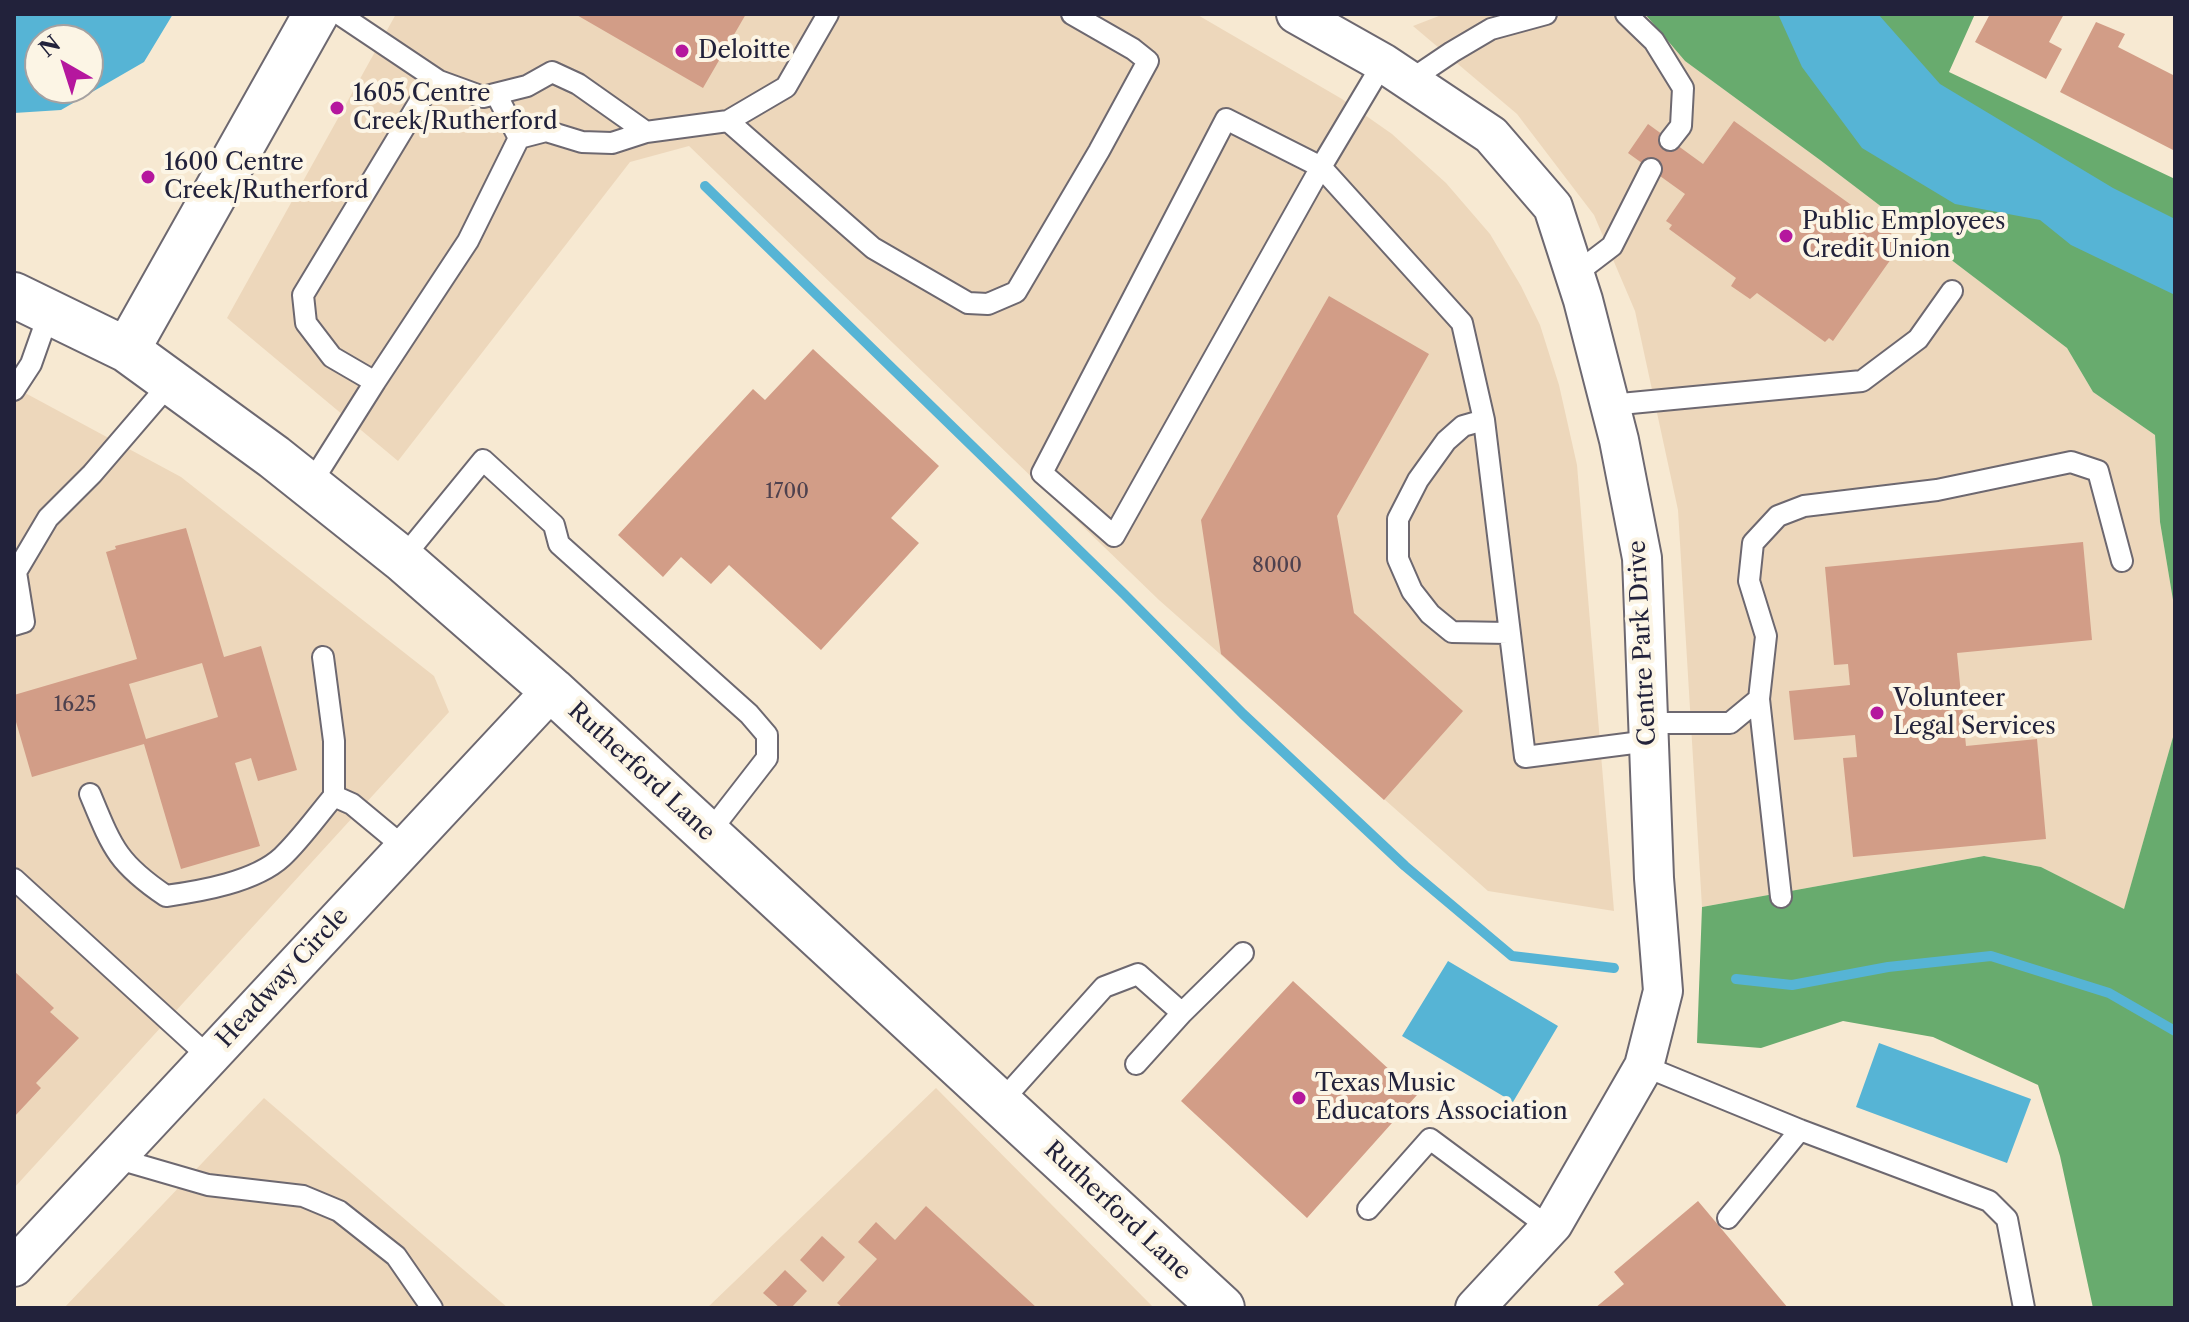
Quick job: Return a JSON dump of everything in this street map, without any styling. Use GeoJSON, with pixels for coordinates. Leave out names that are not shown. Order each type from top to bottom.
{"type":"FeatureCollection","features":[{"type":"Feature","properties":{"kind":"street"},"geometry":{"type":"LineString","coordinates":[[127,350],[316,14]]}},
{"type":"Feature","properties":{"kind":"street","name":"Centre Park Drive"},"geometry":{"type":"LineString","coordinates":[[1296,14],[1396,72],[1491,135],[1553,207],[1610,405],[1642,558],[1654,878],[1663,991],[1644,1066],[1550,1228],[1475,1308]]}},
{"type":"Feature","properties":{"kind":"street","name":"Rutherford Lane"},"geometry":{"type":"LineString","coordinates":[[32,304],[127,350],[310,485],[402,559],[552,690],[1222,1308]]}},
{"type":"Feature","properties":{"kind":"street","name":"Headway Circle"},"geometry":{"type":"LineString","coordinates":[[14,1267],[552,690]]}},
{"type":"Feature","properties":{"kind":"lane"},"geometry":{"type":"LineString","coordinates":[[339,14],[434,78],[483,97],[527,86],[552,72],[578,84],[646,132]]}},
{"type":"Feature","properties":{"kind":"lane"},"geometry":{"type":"LineString","coordinates":[[310,485],[468,241],[519,138],[546,131],[582,142],[612,143],[646,132],[728,121],[786,87],[828,14]]}},
{"type":"Feature","properties":{"kind":"lane"},"geometry":{"type":"LineString","coordinates":[[728,121],[873,248],[968,303],[988,304],[1016,292],[1148,61],[1072,14]]}},
{"type":"Feature","properties":{"kind":"lane"},"geometry":{"type":"LineString","coordinates":[[1546,14],[1491,29],[1452,52],[1396,72],[1321,167],[1114,536],[1042,473],[1226,119],[1321,167],[1462,323],[1484,420],[1525,757],[1649,732],[1730,723],[1759,699]]}},
{"type":"Feature","properties":{"kind":"lane"},"geometry":{"type":"LineString","coordinates":[[1626,14],[1654,41],[1683,88],[1681,126],[1670,140]]}},
{"type":"Feature","properties":{"kind":"lane"},"geometry":{"type":"LineString","coordinates":[[375,382],[332,357],[306,323],[303,295],[434,78]]}},
{"type":"Feature","properties":{"kind":"lane"},"geometry":{"type":"LineString","coordinates":[[496,94],[519,138]]}},
{"type":"Feature","properties":{"kind":"lane"},"geometry":{"type":"LineString","coordinates":[[1574,275],[1612,246],[1651,169]]}},
{"type":"Feature","properties":{"kind":"lane"},"geometry":{"type":"LineString","coordinates":[[1610,405],[1862,381],[1918,339],[1952,291]]}},
{"type":"Feature","properties":{"kind":"lane"},"geometry":{"type":"LineString","coordinates":[[14,390],[31,364],[32,304]]}},
{"type":"Feature","properties":{"kind":"lane"},"geometry":{"type":"LineString","coordinates":[[14,625],[24,622],[16,572],[48,518],[92,474],[171,382]]}},
{"type":"Feature","properties":{"kind":"lane"},"geometry":{"type":"LineString","coordinates":[[1484,420],[1463,426],[1446,441],[1418,480],[1398,519],[1398,559],[1412,591],[1430,614],[1452,632],[1508,633]]}},
{"type":"Feature","properties":{"kind":"lane"},"geometry":{"type":"LineString","coordinates":[[402,559],[483,460],[554,525],[559,544],[749,714],[767,735],[767,758],[708,834]]}},
{"type":"Feature","properties":{"kind":"lane"},"geometry":{"type":"LineString","coordinates":[[1781,897],[1759,699],[1766,636],[1749,581],[1753,543],[1778,516],[1804,506],[1937,490],[2071,462],[2098,471],[2122,561]]}},
{"type":"Feature","properties":{"kind":"lane"},"geometry":{"type":"LineString","coordinates":[[90,794],[111,846],[137,876],[166,896],[198,892],[240,880],[280,859],[334,796],[334,741],[323,657]]}},
{"type":"Feature","properties":{"kind":"lane"},"geometry":{"type":"LineString","coordinates":[[334,796],[352,804],[405,848]]}},
{"type":"Feature","properties":{"kind":"lane"},"geometry":{"type":"LineString","coordinates":[[14,879],[209,1057]]}},
{"type":"Feature","properties":{"kind":"lane"},"geometry":{"type":"LineString","coordinates":[[1136,1064],[1243,953]]}},
{"type":"Feature","properties":{"kind":"lane"},"geometry":{"type":"LineString","coordinates":[[1000,1103],[1104,987],[1138,974],[1182,1013]]}},
{"type":"Feature","properties":{"kind":"lane"},"geometry":{"type":"LineString","coordinates":[[1644,1066],[1800,1130],[1989,1201],[2007,1219],[2024,1308]]}},
{"type":"Feature","properties":{"kind":"lane"},"geometry":{"type":"LineString","coordinates":[[1728,1218],[1800,1130]]}},
{"type":"Feature","properties":{"kind":"lane"},"geometry":{"type":"LineString","coordinates":[[1368,1209],[1430,1139],[1550,1228]]}},
{"type":"Feature","properties":{"kind":"lane"},"geometry":{"type":"LineString","coordinates":[[115,1158],[208,1185],[303,1196],[339,1211],[396,1256],[432,1308]]}},
{"type":"Feature","properties":{"kind":"shaded area"},"geometry":{"type":"Polygon","coordinates":[[[396,14],[1196,14],[1342,99],[1392,134],[1446,183],[1490,234],[1540,325],[1559,385],[1577,465],[1614,911],[1488,891],[1159,600],[689,146],[630,162],[398,461],[227,318],[396,14]]]}},
{"type":"Feature","properties":{"kind":"shaded area"},"geometry":{"type":"Polygon","coordinates":[[[1444,14],[1645,14],[1685,61],[2067,348],[2093,392],[2155,435],[2160,522],[2175,612],[2175,730],[2124,910],[2041,867],[1984,856],[1702,907],[1678,510],[1635,311],[1594,215],[1517,114],[1413,26],[1444,14]]]}},
{"type":"Feature","properties":{"kind":"shaded area"},"geometry":{"type":"Polygon","coordinates":[[[14,387],[181,477],[434,676],[449,712],[14,1188],[14,387]]]}},
{"type":"Feature","properties":{"kind":"shaded area"},"geometry":{"type":"Polygon","coordinates":[[[936,1088],[1154,1308],[707,1308],[936,1088]]]}},
{"type":"Feature","properties":{"kind":"shaded area"},"geometry":{"type":"Polygon","coordinates":[[[264,1098],[508,1308],[64,1308],[264,1098]]]}},
{"type":"Feature","properties":{"kind":"green space"},"geometry":{"type":"Polygon","coordinates":[[[1645,14],[1975,14],[1949,72],[2175,179],[2175,612],[2160,522],[2155,435],[2093,392],[2067,348],[1685,61],[1645,14]]]}},
{"type":"Feature","properties":{"kind":"green space"},"geometry":{"type":"Polygon","coordinates":[[[2175,730],[2175,1308],[2093,1308],[2060,1156],[2038,1085],[1933,1037],[1843,1021],[1761,1048],[1697,1043],[1702,907],[1984,856],[2041,867],[2124,909],[2175,730]]]}},
{"type":"Feature","properties":{"kind":"water"},"geometry":{"type":"Polygon","coordinates":[[[14,14],[173,14],[144,62],[104,85],[104,24],[24,24],[24,104],[71,104],[61,110],[14,113],[14,14]]]}},
{"type":"Feature","properties":{"kind":"water"},"geometry":{"type":"Polygon","coordinates":[[[1778,14],[1878,14],[1940,84],[2113,188],[2175,219],[2175,295],[2071,245],[2040,220],[1955,204],[1862,148],[1802,67],[1778,14]]]}},
{"type":"Feature","properties":{"kind":"water"},"geometry":{"type":"Polygon","coordinates":[[[1448,961],[1558,1026],[1513,1102],[1402,1036],[1448,961]]]}},
{"type":"Feature","properties":{"kind":"water"},"geometry":{"type":"Polygon","coordinates":[[[1879,1043],[2031,1099],[2007,1163],[1856,1107],[1879,1043]]]}},
{"type":"Feature","properties":{"kind":"building","name":"Deloitte"},"geometry":{"type":"Polygon","coordinates":[[[575,14],[746,14],[703,88],[575,14]]]}},
{"type":"Feature","properties":{"kind":"building"},"geometry":{"type":"Polygon","coordinates":[[[1990,14],[2064,14],[2049,42],[2062,49],[2046,79],[1975,42],[1990,14]]]}},
{"type":"Feature","properties":{"kind":"building"},"geometry":{"type":"Polygon","coordinates":[[[2096,22],[2125,34],[2118,47],[2175,76],[2175,151],[2060,92],[2096,22]]]}},
{"type":"Feature","properties":{"kind":"building","name":"Public Employees Credit Union"},"geometry":{"type":"Polygon","coordinates":[[[1734,121],[1903,242],[1833,341],[1829,338],[1825,342],[1757,293],[1750,299],[1731,286],[1736,278],[1669,229],[1672,225],[1666,221],[1685,194],[1628,153],[1648,124],[1703,164],[1734,121]]]}},
{"type":"Feature","properties":{"kind":"building"},"geometry":{"type":"Polygon","coordinates":[[[1329,296],[1429,354],[1337,516],[1354,613],[1463,711],[1384,800],[1221,654],[1201,520],[1329,296]]]}},
{"type":"Feature","properties":{"kind":"building"},"geometry":{"type":"Polygon","coordinates":[[[813,349],[939,466],[891,518],[919,543],[821,650],[729,565],[711,584],[681,557],[663,577],[618,535],[753,389],[765,400],[813,349]]]}},
{"type":"Feature","properties":{"kind":"building"},"geometry":{"type":"Polygon","coordinates":[[[186,528],[224,657],[261,646],[297,770],[258,781],[251,758],[235,763],[260,846],[181,869],[144,744],[32,777],[14,715],[14,695],[137,659],[106,552],[116,549],[115,546],[186,528]],[[202,663],[129,684],[146,739],[218,717],[202,663]]]}},
{"type":"Feature","properties":{"kind":"building","name":"Volunteer Legal Services"},"geometry":{"type":"Polygon","coordinates":[[[2083,542],[2092,640],[1957,653],[1966,746],[2037,739],[2046,839],[1853,857],[1843,758],[1857,757],[1855,735],[1794,740],[1789,691],[1850,685],[1848,664],[1834,665],[1825,567],[2083,542]]]}},
{"type":"Feature","properties":{"kind":"building"},"geometry":{"type":"Polygon","coordinates":[[[14,971],[54,1008],[50,1012],[79,1038],[36,1083],[41,1088],[14,1117],[14,971]]]}},
{"type":"Feature","properties":{"kind":"building","name":"Texas Music Educators Association"},"geometry":{"type":"Polygon","coordinates":[[[1293,981],[1417,1095],[1307,1218],[1181,1101],[1293,981]]]}},
{"type":"Feature","properties":{"kind":"building"},"geometry":{"type":"Polygon","coordinates":[[[1698,1201],[1788,1308],[1595,1308],[1624,1284],[1614,1272],[1698,1201]]]}},
{"type":"Feature","properties":{"kind":"building"},"geometry":{"type":"Polygon","coordinates":[[[926,1206],[1037,1308],[843,1308],[837,1303],[877,1259],[858,1242],[876,1222],[895,1240],[926,1206]]]}},
{"type":"Feature","properties":{"kind":"building"},"geometry":{"type":"Polygon","coordinates":[[[822,1236],[845,1257],[823,1282],[800,1260],[822,1236]]]}},
{"type":"Feature","properties":{"kind":"building"},"geometry":{"type":"Polygon","coordinates":[[[785,1270],[807,1291],[791,1308],[780,1308],[763,1293],[785,1270]]]}},
{"type":"Feature","properties":{"kind":"waterway"},"geometry":{"type":"LineString","coordinates":[[705,186],[1243,714],[1405,866],[1512,956],[1614,968]]}},
{"type":"Feature","properties":{"kind":"waterway"},"geometry":{"type":"LineString","coordinates":[[1736,979],[1792,985],[1888,967],[1991,956],[2109,993],[2175,1031]]}},
{"type":"Feature","properties":{"kind":"place","name":"Deloitte"},"geometry":{"type":"Point","coordinates":[682,51]}},
{"type":"Feature","properties":{"kind":"place","name":"1605 Centre Creek/Rutherford"},"geometry":{"type":"Point","coordinates":[337,108]}},
{"type":"Feature","properties":{"kind":"place","name":"1600 Centre Creek/Rutherford"},"geometry":{"type":"Point","coordinates":[148,177]}},
{"type":"Feature","properties":{"kind":"place","name":"Public Employees Credit Union"},"geometry":{"type":"Point","coordinates":[1786,236]}},
{"type":"Feature","properties":{"kind":"place","name":"Volunteer Legal Services"},"geometry":{"type":"Point","coordinates":[1877,713]}},
{"type":"Feature","properties":{"kind":"place","name":"Texas Music Educators Association"},"geometry":{"type":"Point","coordinates":[1299,1098]}}]}
